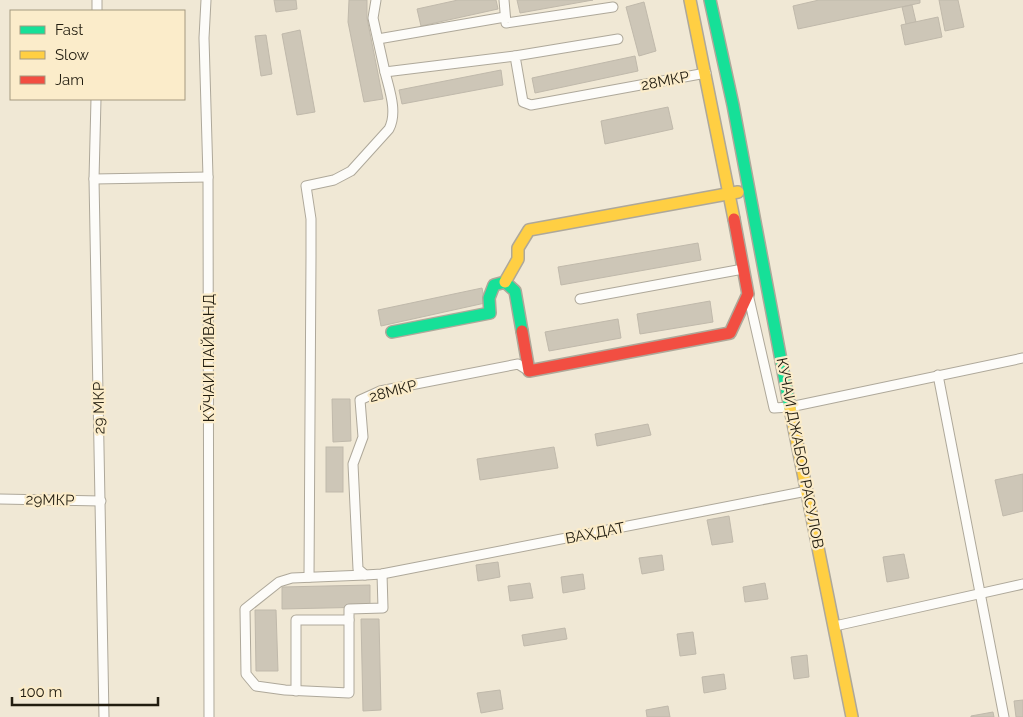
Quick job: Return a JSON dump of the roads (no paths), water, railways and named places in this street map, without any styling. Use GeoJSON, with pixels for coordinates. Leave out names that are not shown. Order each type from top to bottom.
{"type":"FeatureCollection","features":[{"type":"Feature","properties":{"kind":"street","name":"КӮЧАИ ПАЙВАНД"},"geometry":{"type":"LineString","coordinates":[[206,0],[204,38],[208,177],[210,717]]}},
{"type":"Feature","properties":{"kind":"street"},"geometry":{"type":"LineString","coordinates":[[308,577],[311,219],[306,186],[334,180],[351,171],[393,122],[385,72],[373,18],[376,0]]}},
{"type":"Feature","properties":{"kind":"street"},"geometry":{"type":"LineString","coordinates":[[504,0],[506,23],[613,7]]}},
{"type":"Feature","properties":{"kind":"street"},"geometry":{"type":"LineString","coordinates":[[690,0],[730,194],[748,294],[774,408],[790,407],[1023,358]]}},
{"type":"Feature","properties":{"kind":"street","name":"КУЧАИ ДЖАБОР РАСУЛОВ"},"geometry":{"type":"LineString","coordinates":[[710,0],[733,105],[790,407],[852,717]]}},
{"type":"Feature","properties":{"kind":"street"},"geometry":{"type":"LineString","coordinates":[[378,39],[506,17]]}},
{"type":"Feature","properties":{"kind":"street"},"geometry":{"type":"LineString","coordinates":[[385,72],[515,56],[618,39]]}},
{"type":"Feature","properties":{"kind":"street","name":"28МКР"},"geometry":{"type":"LineString","coordinates":[[515,56],[523,102],[531,105],[706,73]]}},
{"type":"Feature","properties":{"kind":"street","name":"29 МКР"},"geometry":{"type":"LineString","coordinates":[[96,100],[94,179],[104,717]]}},
{"type":"Feature","properties":{"kind":"street"},"geometry":{"type":"LineString","coordinates":[[94,179],[208,177]]}},
{"type":"Feature","properties":{"kind":"street"},"geometry":{"type":"LineString","coordinates":[[392,332],[490,313],[489,298],[494,285],[505,282],[518,259],[518,248],[529,230],[748,190]]}},
{"type":"Feature","properties":{"kind":"street"},"geometry":{"type":"LineString","coordinates":[[580,299],[743,269]]}},
{"type":"Feature","properties":{"kind":"street"},"geometry":{"type":"LineString","coordinates":[[505,282],[515,291],[529,371]]}},
{"type":"Feature","properties":{"kind":"street","name":"28МКР"},"geometry":{"type":"LineString","coordinates":[[365,575],[358,569],[353,464],[363,437],[360,400],[380,391],[518,364],[529,371],[730,333],[748,294]]}},
{"type":"Feature","properties":{"kind":"street"},"geometry":{"type":"LineString","coordinates":[[938,375],[1004,717]]}},
{"type":"Feature","properties":{"kind":"street","name":"ВАҲДАТ"},"geometry":{"type":"LineString","coordinates":[[382,574],[807,491]]}},
{"type":"Feature","properties":{"kind":"street","name":"29МКР"},"geometry":{"type":"LineString","coordinates":[[0,499],[101,501]]}},
{"type":"Feature","properties":{"kind":"street"},"geometry":{"type":"LineString","coordinates":[[382,574],[383,608],[349,610],[349,693],[296,691],[256,686],[246,674],[245,609],[279,582],[308,577],[365,575],[382,574]]}},
{"type":"Feature","properties":{"kind":"street"},"geometry":{"type":"LineString","coordinates":[[834,626],[980,592],[1023,584]]}},
{"type":"Feature","properties":{"kind":"street"},"geometry":{"type":"LineString","coordinates":[[296,691],[296,620],[349,620]]}}]}
